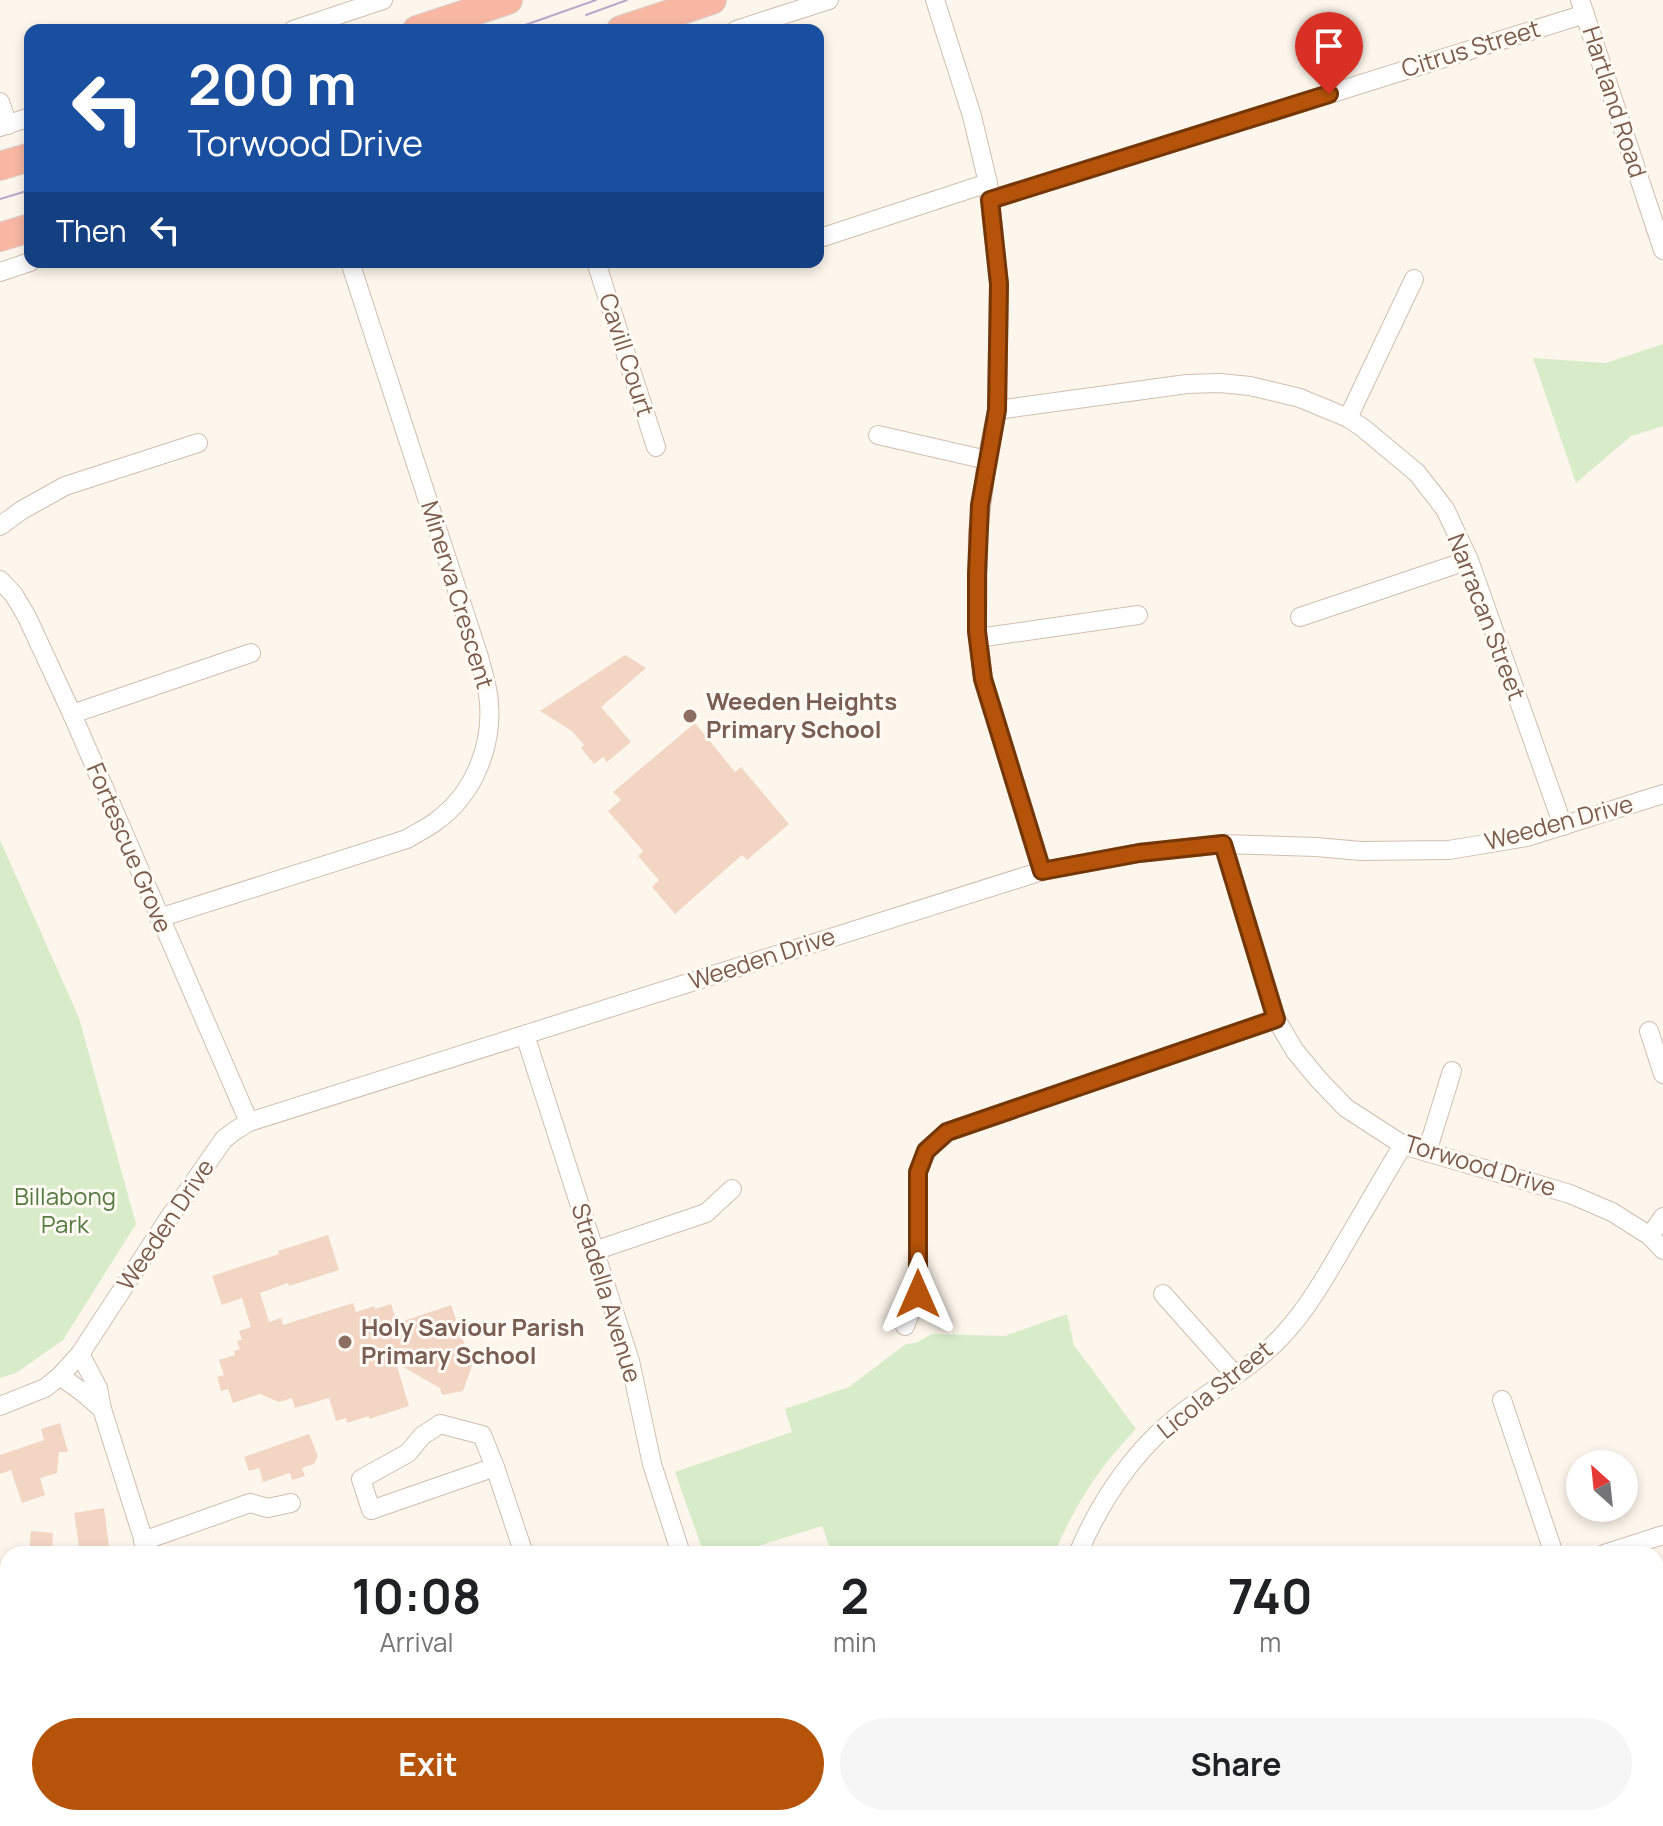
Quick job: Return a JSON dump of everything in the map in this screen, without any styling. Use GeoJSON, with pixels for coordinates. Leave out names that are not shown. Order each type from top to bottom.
{"type":"FeatureCollection","features":[{"type":"Feature","properties":{"kind":"highway"},"geometry":{"type":"LineString","coordinates":[[435,24],[508,0]]}},
{"type":"Feature","properties":{"kind":"highway"},"geometry":{"type":"LineString","coordinates":[[639,24],[712,0]]}},
{"type":"Feature","properties":{"kind":"highway"},"geometry":{"type":"LineString","coordinates":[[0,166],[24,159]]}},
{"type":"Feature","properties":{"kind":"highway"},"geometry":{"type":"LineString","coordinates":[[0,178],[24,178]]}},
{"type":"Feature","properties":{"kind":"highway"},"geometry":{"type":"LineString","coordinates":[[0,237],[24,230]]}},
{"type":"Feature","properties":{"kind":"street"},"geometry":{"type":"LineString","coordinates":[[311,24],[383,0]]}},
{"type":"Feature","properties":{"kind":"street"},"geometry":{"type":"LineString","coordinates":[[755,24],[829,0]]}},
{"type":"Feature","properties":{"kind":"street"},"geometry":{"type":"LineString","coordinates":[[935,0],[972,116],[989,191],[999,284],[997,410],[978,532],[978,638],[983,679],[1042,871]]}},
{"type":"Feature","properties":{"kind":"street","name":"Citrus Street"},"geometry":{"type":"LineString","coordinates":[[824,237],[989,191],[1583,7]]}},
{"type":"Feature","properties":{"kind":"street","name":"Hartland Road"},"geometry":{"type":"LineString","coordinates":[[1583,7],[1663,250]]}},
{"type":"Feature","properties":{"kind":"street"},"geometry":{"type":"LineString","coordinates":[[0,102],[4,126],[24,119]]}},
{"type":"Feature","properties":{"kind":"street"},"geometry":{"type":"LineString","coordinates":[[0,272],[24,264]]}},
{"type":"Feature","properties":{"kind":"street","name":"Minerva Crescent"},"geometry":{"type":"LineString","coordinates":[[159,918],[407,839],[437,821],[460,797],[474,777],[486,749],[489,696],[479,657],[352,268]]}},
{"type":"Feature","properties":{"kind":"street","name":"Cavill Court"},"geometry":{"type":"LineString","coordinates":[[598,268],[656,447]]}},
{"type":"Feature","properties":{"kind":"street"},"geometry":{"type":"LineString","coordinates":[[1348,418],[1414,279]]}},
{"type":"Feature","properties":{"kind":"street","name":"Narracan Street"},"geometry":{"type":"LineString","coordinates":[[997,410],[1187,384],[1220,383],[1250,386],[1300,398],[1348,418],[1417,473],[1445,509],[1469,560],[1563,826]]}},
{"type":"Feature","properties":{"kind":"street"},"geometry":{"type":"LineString","coordinates":[[878,435],[987,460]]}},
{"type":"Feature","properties":{"kind":"street"},"geometry":{"type":"LineString","coordinates":[[0,526],[65,486],[198,443]]}},
{"type":"Feature","properties":{"kind":"street"},"geometry":{"type":"LineString","coordinates":[[1300,617],[1469,560]]}},
{"type":"Feature","properties":{"kind":"street","name":"Fortescue Grove"},"geometry":{"type":"LineString","coordinates":[[0,580],[14,595],[27,617],[72,714],[249,1122]]}},
{"type":"Feature","properties":{"kind":"street"},"geometry":{"type":"LineString","coordinates":[[978,638],[1138,615]]}},
{"type":"Feature","properties":{"kind":"street"},"geometry":{"type":"LineString","coordinates":[[72,714],[251,653]]}},
{"type":"Feature","properties":{"kind":"street","name":"Weeden Drive"},"geometry":{"type":"LineString","coordinates":[[0,1406],[45,1388],[80,1354],[224,1139],[249,1122],[1042,871],[1139,853],[1223,844],[1361,851],[1449,850],[1527,837],[1663,794]]}},
{"type":"Feature","properties":{"kind":"street","name":"Torwood Drive"},"geometry":{"type":"LineString","coordinates":[[1223,844],[1276,1019],[1295,1051],[1346,1108],[1403,1145],[1570,1194],[1612,1212],[1656,1243]]}},
{"type":"Feature","properties":{"kind":"street"},"geometry":{"type":"LineString","coordinates":[[905,1326],[918,1294],[918,1172],[926,1151],[947,1132],[1276,1019]]}},
{"type":"Feature","properties":{"kind":"street"},"geometry":{"type":"LineString","coordinates":[[1649,1031],[1663,1074]]}},
{"type":"Feature","properties":{"kind":"street","name":"Stradella Avenue"},"geometry":{"type":"LineString","coordinates":[[525,1035],[630,1361],[652,1464],[678,1546]]}},
{"type":"Feature","properties":{"kind":"street"},"geometry":{"type":"LineString","coordinates":[[1427,1152],[1452,1071]]}},
{"type":"Feature","properties":{"kind":"street","name":"Licola Street"},"geometry":{"type":"LineString","coordinates":[[1082,1546],[1119,1480],[1144,1448],[1172,1421],[1259,1357],[1282,1336],[1314,1297],[1403,1145]]}},
{"type":"Feature","properties":{"kind":"street"},"geometry":{"type":"LineString","coordinates":[[594,1251],[706,1213],[732,1189]]}},
{"type":"Feature","properties":{"kind":"street"},"geometry":{"type":"LineString","coordinates":[[1656,1243],[1663,1217]]}},
{"type":"Feature","properties":{"kind":"street"},"geometry":{"type":"LineString","coordinates":[[1163,1294],[1235,1375]]}},
{"type":"Feature","properties":{"kind":"street"},"geometry":{"type":"LineString","coordinates":[[80,1354],[98,1388],[144,1546]]}},
{"type":"Feature","properties":{"kind":"street"},"geometry":{"type":"LineString","coordinates":[[60,1376],[102,1409]]}},
{"type":"Feature","properties":{"kind":"street"},"geometry":{"type":"LineString","coordinates":[[1502,1400],[1551,1546]]}},
{"type":"Feature","properties":{"kind":"street"},"geometry":{"type":"LineString","coordinates":[[495,1467],[371,1510],[361,1479],[408,1453],[422,1436],[440,1424],[482,1435],[495,1467],[521,1546]]}},
{"type":"Feature","properties":{"kind":"street"},"geometry":{"type":"LineString","coordinates":[[150,1546],[250,1503],[268,1508],[291,1503]]}},
{"type":"Feature","properties":{"kind":"street"},"geometry":{"type":"LineString","coordinates":[[1629,1546],[1663,1535]]}},
{"type":"Feature","properties":{"kind":"green space"},"geometry":{"type":"Polygon","coordinates":[[[1663,344],[1663,426],[1631,436],[1576,483],[1533,358],[1606,363],[1663,344]]]}},
{"type":"Feature","properties":{"kind":"green space","name":"Billabong Park"},"geometry":{"type":"Polygon","coordinates":[[[0,840],[79,1018],[136,1224],[63,1340],[16,1373],[0,1378],[0,840]]]}},
{"type":"Feature","properties":{"kind":"green space"},"geometry":{"type":"Polygon","coordinates":[[[1067,1314],[1074,1345],[1136,1429],[1089,1487],[1058,1546],[829,1546],[822,1526],[758,1546],[701,1546],[675,1472],[792,1432],[785,1409],[849,1387],[906,1344],[916,1343],[932,1334],[1005,1336],[1067,1314]]]}},
{"type":"Feature","properties":{"kind":"building"},"geometry":{"type":"Polygon","coordinates":[[[625,655],[646,668],[601,707],[631,742],[607,762],[603,757],[594,764],[572,731],[540,711],[625,655]]]}},
{"type":"Feature","properties":{"kind":"building"},"geometry":{"type":"Polygon","coordinates":[[[695,723],[735,772],[741,767],[789,824],[747,860],[742,855],[675,914],[652,887],[659,880],[638,856],[643,851],[608,811],[621,800],[613,792],[695,723]]]}},
{"type":"Feature","properties":{"kind":"building"},"geometry":{"type":"Polygon","coordinates":[[[328,1235],[339,1270],[260,1293],[269,1322],[281,1318],[283,1325],[353,1303],[356,1312],[391,1304],[397,1323],[451,1305],[472,1366],[463,1391],[442,1395],[440,1388],[396,1363],[409,1406],[347,1423],[346,1418],[336,1421],[329,1398],[295,1408],[292,1398],[279,1402],[260,1394],[233,1403],[228,1389],[221,1391],[217,1377],[224,1375],[219,1360],[235,1355],[234,1351],[240,1349],[237,1341],[242,1340],[239,1331],[251,1327],[242,1298],[222,1305],[212,1276],[328,1235]]]}},
{"type":"Feature","properties":{"kind":"building"},"geometry":{"type":"Polygon","coordinates":[[[60,1423],[68,1452],[59,1452],[57,1473],[40,1478],[45,1495],[22,1503],[11,1470],[0,1474],[0,1455],[44,1440],[41,1429],[60,1423]]]}},
{"type":"Feature","properties":{"kind":"building"},"geometry":{"type":"Polygon","coordinates":[[[309,1434],[318,1456],[314,1464],[302,1468],[305,1476],[292,1480],[290,1473],[263,1482],[259,1468],[249,1471],[244,1457],[309,1434]]]}},
{"type":"Feature","properties":{"kind":"building"},"geometry":{"type":"Polygon","coordinates":[[[104,1508],[109,1546],[79,1546],[74,1513],[104,1508]]]}},
{"type":"Feature","properties":{"kind":"building"},"geometry":{"type":"Polygon","coordinates":[[[31,1531],[53,1533],[52,1546],[30,1546],[31,1531]]]}},
{"type":"Feature","properties":{"kind":"tram line"},"geometry":{"type":"LineString","coordinates":[[528,24],[596,0]]}},
{"type":"Feature","properties":{"kind":"tram line"},"geometry":{"type":"LineString","coordinates":[[586,15],[627,0]]}},
{"type":"Feature","properties":{"kind":"tram line"},"geometry":{"type":"LineString","coordinates":[[0,199],[24,192]]}},
{"type":"Feature","properties":{"kind":"place","name":"Weeden Heights Primary School"},"geometry":{"type":"Point","coordinates":[690,716]}},
{"type":"Feature","properties":{"kind":"place","name":"Holy Saviour Parish Primary School"},"geometry":{"type":"Point","coordinates":[345,1342]}},
{"type":"Feature","properties":{"kind":"route"},"geometry":{"type":"LineString","coordinates":[[918,1294],[918,1172],[926,1151],[947,1132],[1276,1019],[1223,844],[1139,853],[1042,871],[983,679],[977,631],[980,505],[997,410],[999,284],[990,200],[1329,94]]}}]}
